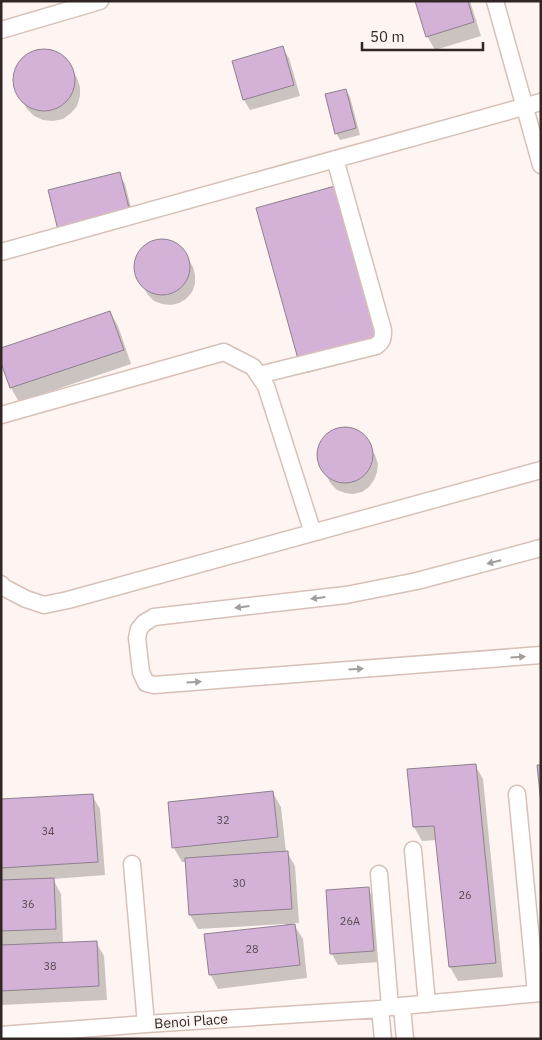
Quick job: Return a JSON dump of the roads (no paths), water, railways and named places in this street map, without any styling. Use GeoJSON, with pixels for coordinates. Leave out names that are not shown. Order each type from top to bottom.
{"type":"FeatureCollection","features":[{"type":"Feature","properties":{"kind":"street"},"geometry":{"type":"LineString","coordinates":[[1,30],[100,1]]}},
{"type":"Feature","properties":{"kind":"street"},"geometry":{"type":"LineString","coordinates":[[494,1],[541,165]]}},
{"type":"Feature","properties":{"kind":"street"},"geometry":{"type":"LineString","coordinates":[[1,252],[541,102]]}},
{"type":"Feature","properties":{"kind":"street"},"geometry":{"type":"LineString","coordinates":[[259,375],[376,346],[381,343],[383,338],[383,330],[335,159]]}},
{"type":"Feature","properties":{"kind":"street"},"geometry":{"type":"LineString","coordinates":[[1,415],[224,352],[253,367],[266,386],[312,533]]}},
{"type":"Feature","properties":{"kind":"street"},"geometry":{"type":"LineString","coordinates":[[1,584],[3,587],[26,599],[44,606],[541,470]]}},
{"type":"Feature","properties":{"kind":"street"},"geometry":{"type":"LineString","coordinates":[[541,548],[417,581],[346,595],[154,618],[144,623],[138,629],[137,638],[141,672],[146,683],[154,685],[541,655]]}},
{"type":"Feature","properties":{"kind":"street"},"geometry":{"type":"LineString","coordinates":[[517,794],[538,993]]}},
{"type":"Feature","properties":{"kind":"street"},"geometry":{"type":"LineString","coordinates":[[413,850],[427,1004]]}},
{"type":"Feature","properties":{"kind":"street"},"geometry":{"type":"LineString","coordinates":[[132,864],[146,1024]]}},
{"type":"Feature","properties":{"kind":"street"},"geometry":{"type":"LineString","coordinates":[[379,874],[391,1008],[405,1039]]}},
{"type":"Feature","properties":{"kind":"street","name":"Benoi Place"},"geometry":{"type":"LineString","coordinates":[[1,1035],[100,1033],[146,1024],[391,1008],[538,993]]}},
{"type":"Feature","properties":{"kind":"street"},"geometry":{"type":"LineString","coordinates":[[383,1039],[391,1008]]}}]}
